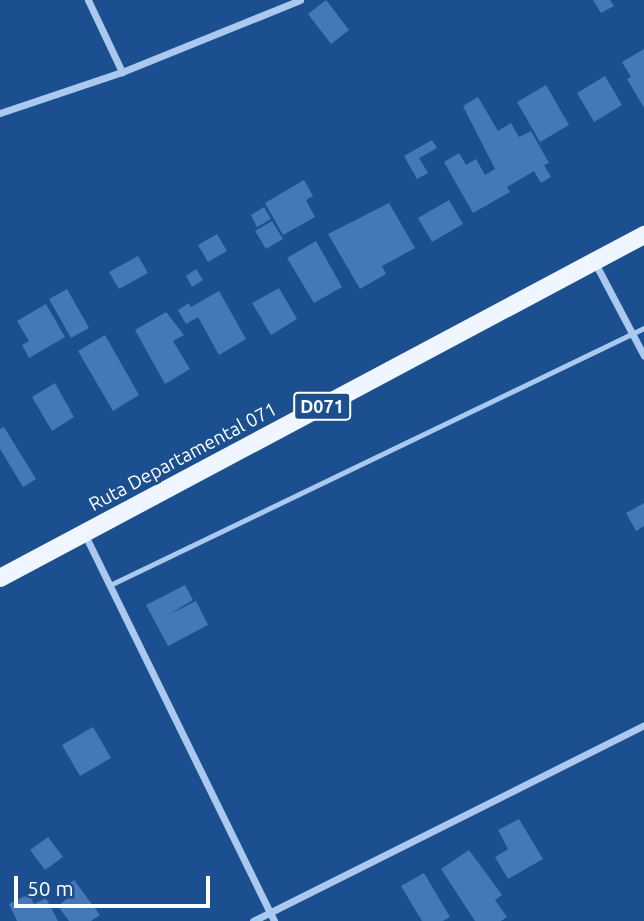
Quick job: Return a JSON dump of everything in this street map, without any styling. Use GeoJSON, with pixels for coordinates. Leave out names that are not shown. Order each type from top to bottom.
{"type":"FeatureCollection","features":[{"type":"Feature","properties":{"kind":"main road","name":"Ruta Departamental 071"},"geometry":{"type":"LineString","coordinates":[[0,578],[644,235]]}},
{"type":"Feature","properties":{"kind":"street"},"geometry":{"type":"LineString","coordinates":[[88,0],[122,72]]}},
{"type":"Feature","properties":{"kind":"street"},"geometry":{"type":"LineString","coordinates":[[0,113],[122,72],[300,0]]}},
{"type":"Feature","properties":{"kind":"street"},"geometry":{"type":"LineString","coordinates":[[593,260],[644,356]]}},
{"type":"Feature","properties":{"kind":"street"},"geometry":{"type":"LineString","coordinates":[[84,534],[274,921]]}},
{"type":"Feature","properties":{"kind":"street"},"geometry":{"type":"LineString","coordinates":[[253,921],[644,725]]}},
{"type":"Feature","properties":{"kind":"lane"},"geometry":{"type":"LineString","coordinates":[[110,585],[644,328]]}},
{"type":"Feature","properties":{"kind":"building"},"geometry":{"type":"Polygon","coordinates":[[[326,0],[349,30],[331,44],[308,14],[326,0]]]}},
{"type":"Feature","properties":{"kind":"building"},"geometry":{"type":"Polygon","coordinates":[[[593,0],[610,0],[614,6],[601,13],[593,0]]]}},
{"type":"Feature","properties":{"kind":"building"},"geometry":{"type":"Polygon","coordinates":[[[644,49],[644,108],[627,79],[631,77],[622,62],[644,49]]]}},
{"type":"Feature","properties":{"kind":"building"},"geometry":{"type":"Polygon","coordinates":[[[605,76],[622,105],[594,122],[577,93],[605,76]]]}},
{"type":"Feature","properties":{"kind":"building"},"geometry":{"type":"Polygon","coordinates":[[[546,85],[569,125],[540,142],[517,102],[546,85]]]}},
{"type":"Feature","properties":{"kind":"building"},"geometry":{"type":"Polygon","coordinates":[[[478,97],[498,131],[511,123],[519,137],[531,131],[549,163],[544,165],[551,177],[541,183],[534,171],[507,187],[510,192],[473,213],[444,162],[459,153],[466,165],[476,159],[485,175],[495,169],[463,106],[478,97]]]}},
{"type":"Feature","properties":{"kind":"building"},"geometry":{"type":"Polygon","coordinates":[[[432,140],[437,148],[419,158],[428,173],[417,179],[404,156],[432,140]]]}},
{"type":"Feature","properties":{"kind":"building"},"geometry":{"type":"Polygon","coordinates":[[[304,180],[313,196],[306,200],[315,217],[283,235],[265,203],[304,180]]]}},
{"type":"Feature","properties":{"kind":"building"},"geometry":{"type":"Polygon","coordinates":[[[449,200],[463,224],[432,242],[418,218],[449,200]]]}},
{"type":"Feature","properties":{"kind":"building"},"geometry":{"type":"Polygon","coordinates":[[[389,203],[415,248],[382,266],[386,274],[360,289],[328,234],[389,203]]]}},
{"type":"Feature","properties":{"kind":"building"},"geometry":{"type":"Polygon","coordinates":[[[264,207],[271,219],[257,227],[251,215],[264,207]]]}},
{"type":"Feature","properties":{"kind":"building"},"geometry":{"type":"Polygon","coordinates":[[[272,221],[283,239],[266,249],[255,231],[272,221]]]}},
{"type":"Feature","properties":{"kind":"building"},"geometry":{"type":"Polygon","coordinates":[[[217,234],[227,251],[208,262],[198,245],[217,234]]]}},
{"type":"Feature","properties":{"kind":"building"},"geometry":{"type":"Polygon","coordinates":[[[316,241],[342,287],[314,303],[287,258],[316,241]]]}},
{"type":"Feature","properties":{"kind":"building"},"geometry":{"type":"Polygon","coordinates":[[[138,256],[148,273],[119,289],[109,272],[138,256]]]}},
{"type":"Feature","properties":{"kind":"building"},"geometry":{"type":"Polygon","coordinates":[[[196,269],[203,280],[192,287],[186,276],[196,269]]]}},
{"type":"Feature","properties":{"kind":"building"},"geometry":{"type":"Polygon","coordinates":[[[279,288],[297,319],[271,335],[252,303],[279,288]]]}},
{"type":"Feature","properties":{"kind":"building"},"geometry":{"type":"Polygon","coordinates":[[[67,289],[89,328],[71,338],[49,299],[67,289]]]}},
{"type":"Feature","properties":{"kind":"building"},"geometry":{"type":"Polygon","coordinates":[[[219,291],[246,339],[219,355],[198,317],[186,324],[178,310],[189,303],[191,307],[219,291]]]}},
{"type":"Feature","properties":{"kind":"building"},"geometry":{"type":"Polygon","coordinates":[[[46,304],[65,337],[29,358],[22,345],[29,341],[17,321],[46,304]]]}},
{"type":"Feature","properties":{"kind":"building"},"geometry":{"type":"Polygon","coordinates":[[[166,312],[184,335],[173,341],[190,369],[165,384],[135,330],[166,312]]]}},
{"type":"Feature","properties":{"kind":"building"},"geometry":{"type":"Polygon","coordinates":[[[105,335],[139,395],[113,411],[78,351],[105,335]]]}},
{"type":"Feature","properties":{"kind":"building"},"geometry":{"type":"Polygon","coordinates":[[[55,383],[74,417],[52,431],[32,397],[55,383]]]}},
{"type":"Feature","properties":{"kind":"building"},"geometry":{"type":"Polygon","coordinates":[[[4,427],[36,479],[23,487],[0,449],[0,429],[4,427]]]}},
{"type":"Feature","properties":{"kind":"building"},"geometry":{"type":"Polygon","coordinates":[[[644,503],[644,526],[636,531],[626,513],[644,503]]]}},
{"type":"Feature","properties":{"kind":"building"},"geometry":{"type":"Polygon","coordinates":[[[185,585],[193,600],[168,615],[196,601],[208,625],[168,646],[146,605],[185,585]]]}},
{"type":"Feature","properties":{"kind":"building"},"geometry":{"type":"Polygon","coordinates":[[[93,727],[111,758],[80,776],[62,745],[93,727]]]}},
{"type":"Feature","properties":{"kind":"building"},"geometry":{"type":"Polygon","coordinates":[[[519,819],[543,859],[508,879],[495,857],[508,849],[498,830],[519,819]]]}},
{"type":"Feature","properties":{"kind":"building"},"geometry":{"type":"Polygon","coordinates":[[[48,837],[63,857],[45,870],[30,850],[48,837]]]}},
{"type":"Feature","properties":{"kind":"building"},"geometry":{"type":"Polygon","coordinates":[[[469,850],[502,895],[495,900],[507,917],[501,921],[475,921],[441,869],[469,850]]]}},
{"type":"Feature","properties":{"kind":"building"},"geometry":{"type":"Polygon","coordinates":[[[424,873],[450,917],[443,921],[422,921],[401,886],[424,873]]]}},
{"type":"Feature","properties":{"kind":"building"},"geometry":{"type":"Polygon","coordinates":[[[74,880],[100,915],[91,921],[69,921],[58,906],[70,896],[64,888],[74,880]]]}},
{"type":"Feature","properties":{"kind":"building"},"geometry":{"type":"Polygon","coordinates":[[[29,894],[34,904],[46,898],[58,921],[17,921],[9,904],[29,894]]]}}]}
